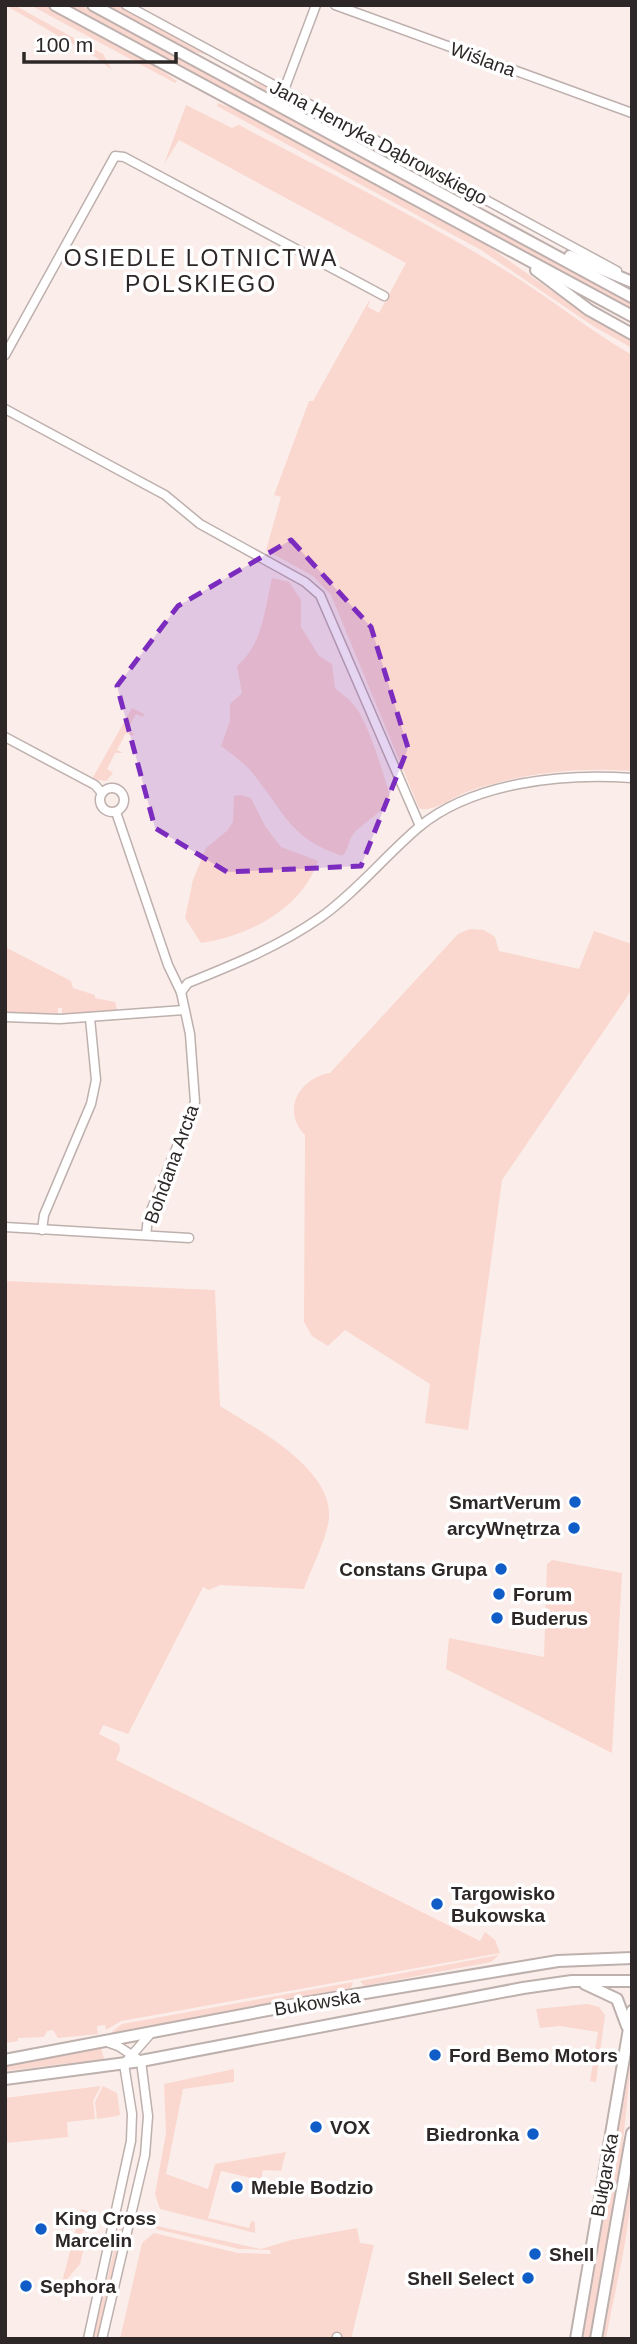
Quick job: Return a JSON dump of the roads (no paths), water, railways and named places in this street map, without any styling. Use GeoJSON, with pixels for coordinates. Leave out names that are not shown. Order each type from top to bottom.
{"type":"FeatureCollection","features":[{"type":"Feature","properties":{"kind":"main road","name":"Jana Henryka Dąbrowskiego"},"geometry":{"type":"LineString","coordinates":[[55,5],[512,251]]}},
{"type":"Feature","properties":{"kind":"main road","name":"Jana Henryka Dąbrowskiego"},"geometry":{"type":"LineString","coordinates":[[93,5],[509,230]]}},
{"type":"Feature","properties":{"kind":"main road"},"geometry":{"type":"LineString","coordinates":[[509,230],[632,280]]}},
{"type":"Feature","properties":{"kind":"main road"},"geometry":{"type":"LineString","coordinates":[[509,230],[632,297]]}},
{"type":"Feature","properties":{"kind":"main road"},"geometry":{"type":"LineString","coordinates":[[512,251],[632,316]]}},
{"type":"Feature","properties":{"kind":"main road"},"geometry":{"type":"LineString","coordinates":[[512,251],[573,299],[632,334]]}},
{"type":"Feature","properties":{"kind":"main road","name":"Bukowska"},"geometry":{"type":"LineString","coordinates":[[5,2060],[153,2031],[558,1961],[632,1958]]}},
{"type":"Feature","properties":{"kind":"main road","name":"Bukowska"},"geometry":{"type":"LineString","coordinates":[[5,2079],[132,2060],[523,1987],[572,1981],[632,1980]]}},
{"type":"Feature","properties":{"kind":"main road"},"geometry":{"type":"LineString","coordinates":[[572,1981],[597,1987],[617,1998],[629,2032]]}},
{"type":"Feature","properties":{"kind":"main road","name":"Bułgarska"},"geometry":{"type":"LineString","coordinates":[[576,2339],[632,2011]]}},
{"type":"Feature","properties":{"kind":"main road","name":"Bułgarska"},"geometry":{"type":"LineString","coordinates":[[596,2339],[632,2133]]}},
{"type":"Feature","properties":{"kind":"street","name":"Jana Henryka Dąbrowskiego"},"geometry":{"type":"LineString","coordinates":[[126,5],[632,280]]}},
{"type":"Feature","properties":{"kind":"street"},"geometry":{"type":"LineString","coordinates":[[284,90],[316,5]]}},
{"type":"Feature","properties":{"kind":"street","name":"Wiślana"},"geometry":{"type":"LineString","coordinates":[[335,5],[632,113]]}},
{"type":"Feature","properties":{"kind":"street"},"geometry":{"type":"LineString","coordinates":[[5,355],[115,156],[124,157],[384,296]]}},
{"type":"Feature","properties":{"kind":"street"},"geometry":{"type":"LineString","coordinates":[[5,409],[115,471],[165,495],[200,524],[304,582],[327,606],[420,826]]}},
{"type":"Feature","properties":{"kind":"street"},"geometry":{"type":"LineString","coordinates":[[5,737],[95,785],[102,793]]}},
{"type":"Feature","properties":{"kind":"street"},"geometry":{"type":"LineString","coordinates":[[181,992],[188,983],[271,948],[315,921],[351,894],[420,826],[449,807],[537,780],[577,776],[632,778]]}},
{"type":"Feature","properties":{"kind":"street"},"geometry":{"type":"LineString","coordinates":[[113,788],[122,794],[123,806],[116,812],[102,808],[100,800],[102,793],[113,788]]}},
{"type":"Feature","properties":{"kind":"street","name":"Bohdana Arcta"},"geometry":{"type":"LineString","coordinates":[[116,812],[167,965],[181,992],[190,1034],[195,1102],[148,1218],[146,1235]]}},
{"type":"Feature","properties":{"kind":"street"},"geometry":{"type":"LineString","coordinates":[[5,1017],[90,1018],[184,1010]]}},
{"type":"Feature","properties":{"kind":"street"},"geometry":{"type":"LineString","coordinates":[[42,1230],[44,1215],[91,1104],[96,1080],[90,1018]]}},
{"type":"Feature","properties":{"kind":"street"},"geometry":{"type":"LineString","coordinates":[[5,1227],[189,1238]]}},
{"type":"Feature","properties":{"kind":"street"},"geometry":{"type":"LineString","coordinates":[[88,2339],[131,2141],[132,2060],[153,2031]]}},
{"type":"Feature","properties":{"kind":"street"},"geometry":{"type":"LineString","coordinates":[[102,2339],[145,2155],[148,2116],[132,2060],[104,2041]]}},
{"type":"Feature","properties":{"kind":"place","name":"SmartVerum"},"geometry":{"type":"Point","coordinates":[575,1502]}},
{"type":"Feature","properties":{"kind":"place","name":"arcyWnętrza"},"geometry":{"type":"Point","coordinates":[574,1528]}},
{"type":"Feature","properties":{"kind":"place","name":"Constans Grupa"},"geometry":{"type":"Point","coordinates":[501,1569]}},
{"type":"Feature","properties":{"kind":"place","name":"Forum"},"geometry":{"type":"Point","coordinates":[499,1594]}},
{"type":"Feature","properties":{"kind":"place","name":"Buderus"},"geometry":{"type":"Point","coordinates":[497,1618]}},
{"type":"Feature","properties":{"kind":"place","name":"Targowisko Bukowska"},"geometry":{"type":"Point","coordinates":[437,1904]}},
{"type":"Feature","properties":{"kind":"place","name":"Ford Bemo Motors"},"geometry":{"type":"Point","coordinates":[435,2055]}},
{"type":"Feature","properties":{"kind":"place","name":"VOX"},"geometry":{"type":"Point","coordinates":[316,2127]}},
{"type":"Feature","properties":{"kind":"place","name":"Biedronka"},"geometry":{"type":"Point","coordinates":[533,2134]}},
{"type":"Feature","properties":{"kind":"place","name":"Meble Bodzio"},"geometry":{"type":"Point","coordinates":[237,2187]}},
{"type":"Feature","properties":{"kind":"place","name":"King Cross Marcelin"},"geometry":{"type":"Point","coordinates":[41,2229]}},
{"type":"Feature","properties":{"kind":"place","name":"Shell"},"geometry":{"type":"Point","coordinates":[535,2254]}},
{"type":"Feature","properties":{"kind":"place","name":"Shell Select"},"geometry":{"type":"Point","coordinates":[528,2278]}},
{"type":"Feature","properties":{"kind":"place","name":"Sephora"},"geometry":{"type":"Point","coordinates":[26,2286]}},
{"type":"Feature","properties":{"kind":"district","name":"OSIEDLE LOTNICTWA POLSKIEGO"},"geometry":{"type":"Point","coordinates":[201,271]}}]}
